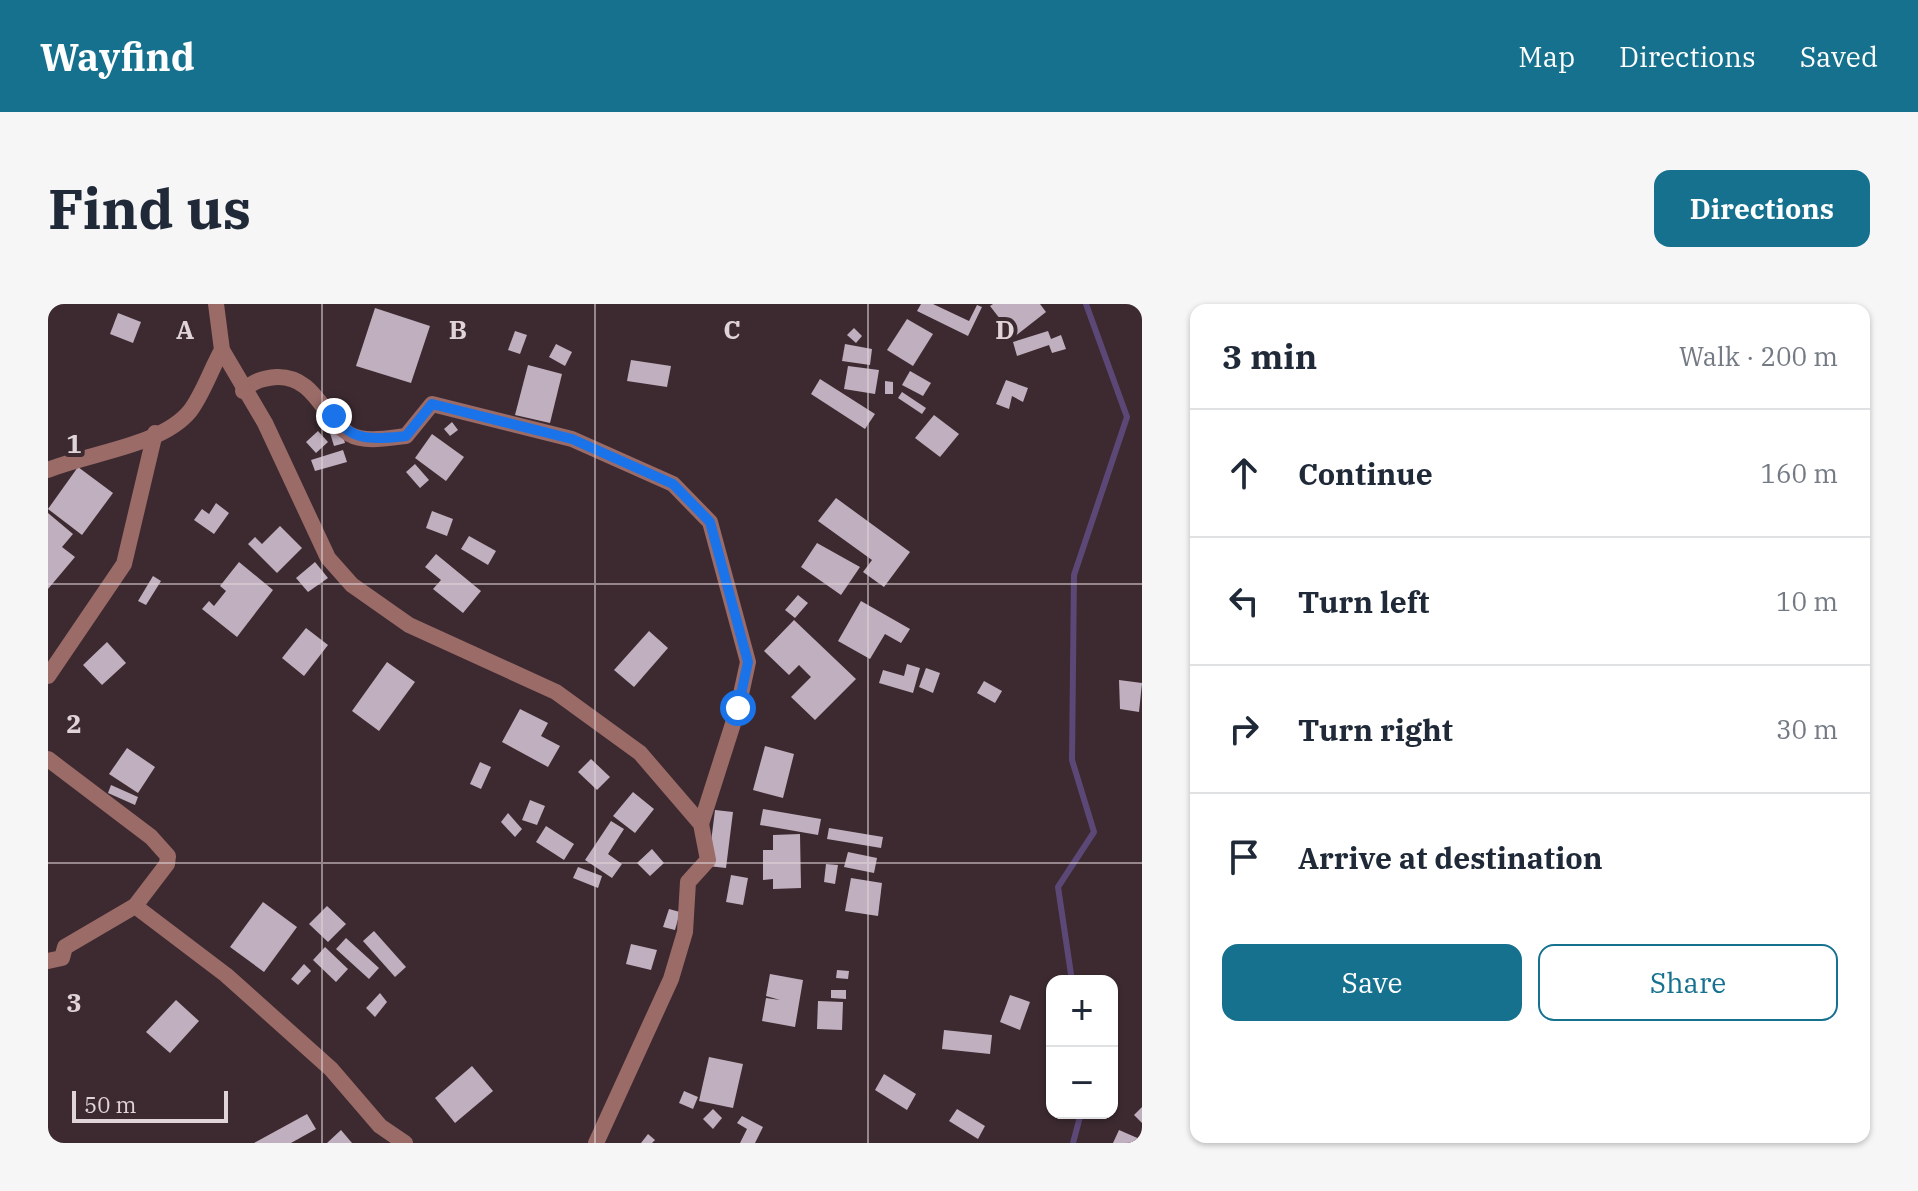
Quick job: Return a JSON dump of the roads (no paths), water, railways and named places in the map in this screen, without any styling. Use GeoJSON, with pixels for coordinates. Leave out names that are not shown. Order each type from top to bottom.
{"type":"FeatureCollection","features":[{"type":"Feature","properties":{"kind":"street"},"geometry":{"type":"LineString","coordinates":[[216,304],[222,350],[243,391],[265,423],[328,558],[352,585],[409,625],[556,692],[640,753],[701,824]]}},
{"type":"Feature","properties":{"kind":"street"},"geometry":{"type":"LineString","coordinates":[[48,470],[176,423],[189,411],[222,350]]}},
{"type":"Feature","properties":{"kind":"street"},"geometry":{"type":"LineString","coordinates":[[243,391],[260,379],[293,380],[322,401],[346,431],[367,439],[406,436],[432,404],[572,439],[673,484],[710,522],[748,662],[738,708],[701,824],[708,860],[688,882],[685,932],[671,979],[596,1143]]}},
{"type":"Feature","properties":{"kind":"street"},"geometry":{"type":"LineString","coordinates":[[48,676],[124,564],[155,433]]}},
{"type":"Feature","properties":{"kind":"street"},"geometry":{"type":"LineString","coordinates":[[48,759],[151,837],[168,856],[167,864],[135,906],[65,947],[62,958],[48,961]]}},
{"type":"Feature","properties":{"kind":"street"},"geometry":{"type":"LineString","coordinates":[[135,906],[226,975],[331,1069],[380,1126],[405,1143]]}},
{"type":"Feature","properties":{"kind":"waterway"},"geometry":{"type":"LineString","coordinates":[[1071,975],[1058,887],[1094,832],[1072,760],[1074,575],[1127,417],[1086,304]]}},
{"type":"Feature","properties":{"kind":"waterway"},"geometry":{"type":"LineString","coordinates":[[1073,1143],[1079,1119]]}}]}
